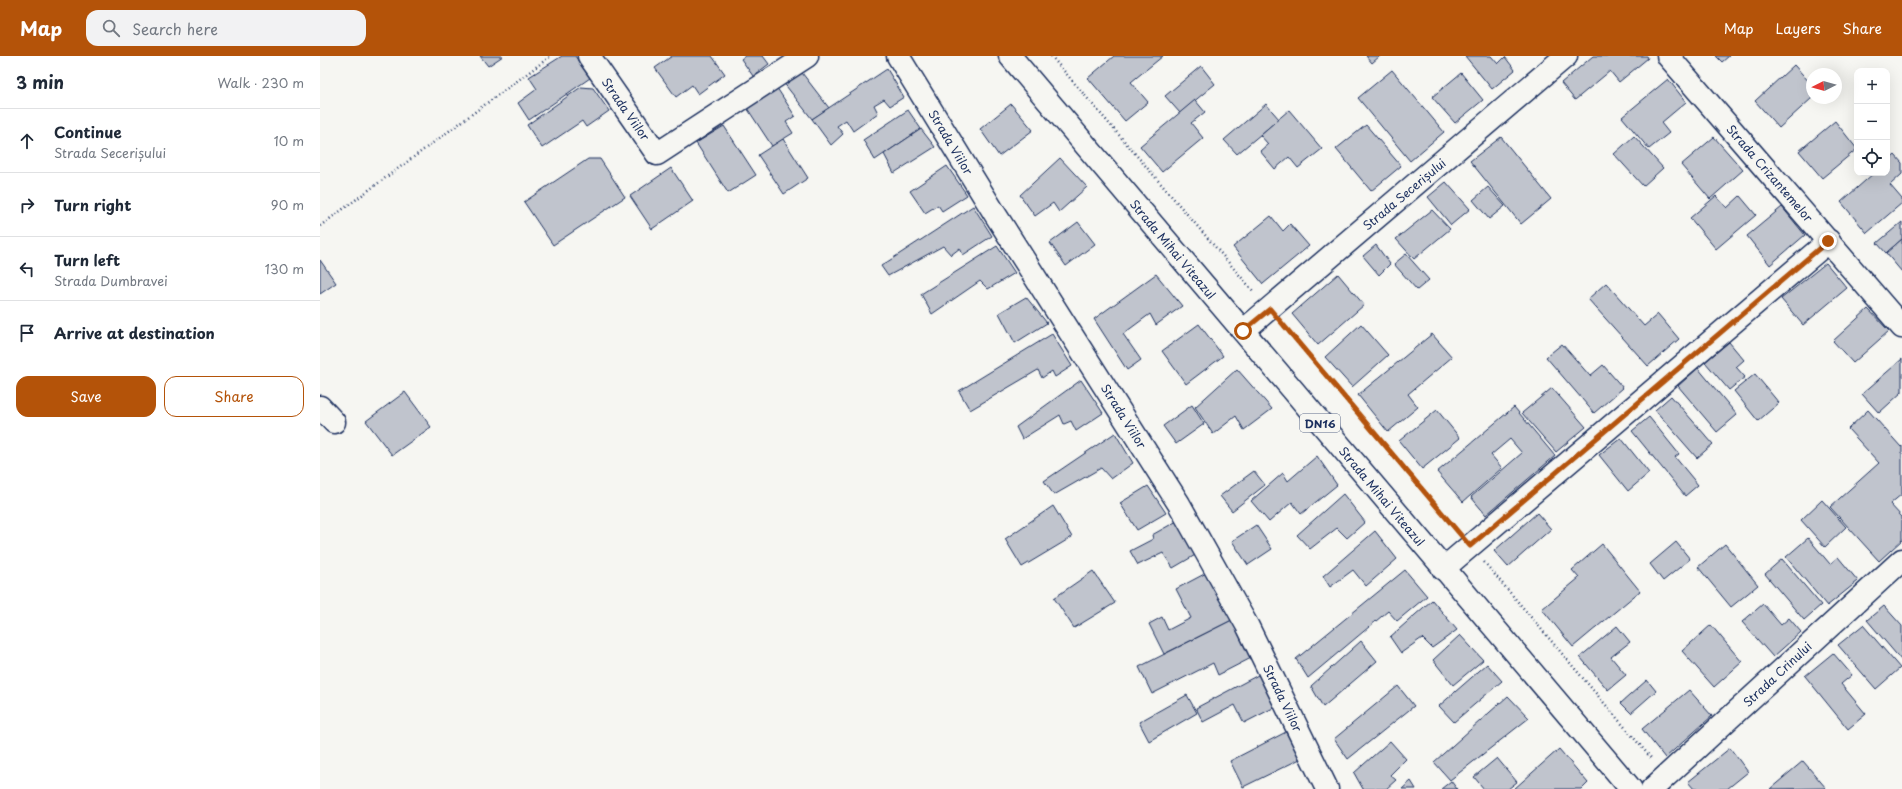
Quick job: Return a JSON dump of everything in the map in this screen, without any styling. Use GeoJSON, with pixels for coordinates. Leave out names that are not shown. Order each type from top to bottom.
{"type":"FeatureCollection","features":[{"type":"Feature","properties":{"kind":"main road","name":"Strada Viilor"},"geometry":{"type":"LineString","coordinates":[[590,56],[657,154],[807,56]]}},
{"type":"Feature","properties":{"kind":"main road","name":"Strada Viilor"},"geometry":{"type":"LineString","coordinates":[[898,56],[995,214],[1179,504],[1248,627],[1327,789]]}},
{"type":"Feature","properties":{"kind":"main road","name":"Strada Mihai Viteazul"},"geometry":{"type":"LineString","coordinates":[[1010,56],[1631,789]]}},
{"type":"Feature","properties":{"kind":"main road","name":"Strada Secerișului"},"geometry":{"type":"LineString","coordinates":[[1243,331],[1566,56]]}},
{"type":"Feature","properties":{"kind":"main road","name":"Strada Crizantemelor"},"geometry":{"type":"LineString","coordinates":[[1668,56],[1902,327]]}},
{"type":"Feature","properties":{"kind":"main road"},"geometry":{"type":"LineString","coordinates":[[1444,569],[1828,241]]}},
{"type":"Feature","properties":{"kind":"main road","name":"Strada Crinului"},"geometry":{"type":"LineString","coordinates":[[1659,782],[1902,560]]}},
{"type":"Feature","properties":{"kind":"path"},"geometry":{"type":"LineString","coordinates":[[320,226],[551,56]]}},
{"type":"Feature","properties":{"kind":"path"},"geometry":{"type":"LineString","coordinates":[[1051,56],[1270,309],[1470,546],[1659,782]]}},
{"type":"Feature","properties":{"kind":"building"},"geometry":{"type":"Polygon","coordinates":[[[480,56],[503,56],[488,66],[480,56]]]}},
{"type":"Feature","properties":{"kind":"building"},"geometry":{"type":"Polygon","coordinates":[[[562,56],[575,56],[590,78],[529,120],[518,103],[537,89],[529,77],[562,56]]]}},
{"type":"Feature","properties":{"kind":"building"},"geometry":{"type":"Polygon","coordinates":[[[672,56],[712,56],[725,74],[698,94],[692,85],[676,97],[655,68],[672,56]]]}},
{"type":"Feature","properties":{"kind":"building"},"geometry":{"type":"Polygon","coordinates":[[[745,56],[763,56],[769,64],[753,76],[741,59],[745,56]]]}},
{"type":"Feature","properties":{"kind":"building"},"geometry":{"type":"Polygon","coordinates":[[[1114,56],[1163,56],[1131,82],[1148,102],[1125,121],[1088,78],[1114,56]]]}},
{"type":"Feature","properties":{"kind":"building"},"geometry":{"type":"Polygon","coordinates":[[[1366,56],[1380,56],[1372,63],[1366,56]]]}},
{"type":"Feature","properties":{"kind":"building"},"geometry":{"type":"Polygon","coordinates":[[[1465,56],[1491,56],[1498,64],[1505,57],[1515,70],[1492,89],[1465,56]]]}},
{"type":"Feature","properties":{"kind":"building"},"geometry":{"type":"Polygon","coordinates":[[[1593,56],[1647,56],[1648,58],[1619,82],[1610,71],[1575,100],[1561,83],[1593,56]]]}},
{"type":"Feature","properties":{"kind":"building"},"geometry":{"type":"Polygon","coordinates":[[[1716,56],[1729,56],[1722,62],[1716,56]]]}},
{"type":"Feature","properties":{"kind":"building"},"geometry":{"type":"Polygon","coordinates":[[[1794,65],[1806,78],[1806,103],[1779,128],[1755,101],[1794,65]]]}},
{"type":"Feature","properties":{"kind":"building"},"geometry":{"type":"Polygon","coordinates":[[[1201,66],[1215,84],[1180,113],[1165,96],[1201,66]]]}},
{"type":"Feature","properties":{"kind":"building"},"geometry":{"type":"Polygon","coordinates":[[[799,69],[829,108],[812,119],[783,82],[799,69]]]}},
{"type":"Feature","properties":{"kind":"building"},"geometry":{"type":"Polygon","coordinates":[[[887,69],[904,97],[890,106],[884,99],[874,105],[878,113],[853,131],[846,120],[837,126],[843,134],[831,145],[812,119],[887,69]]]}},
{"type":"Feature","properties":{"kind":"building"},"geometry":{"type":"Polygon","coordinates":[[[1392,70],[1444,132],[1410,161],[1358,98],[1392,70]]]}},
{"type":"Feature","properties":{"kind":"building"},"geometry":{"type":"Polygon","coordinates":[[[1461,73],[1483,100],[1455,123],[1432,97],[1461,73]]]}},
{"type":"Feature","properties":{"kind":"building"},"geometry":{"type":"Polygon","coordinates":[[[1668,79],[1686,102],[1661,123],[1669,133],[1649,149],[1622,117],[1668,79]]]}},
{"type":"Feature","properties":{"kind":"building"},"geometry":{"type":"Polygon","coordinates":[[[581,87],[593,88],[609,111],[586,127],[582,121],[542,148],[527,125],[581,87]]]}},
{"type":"Feature","properties":{"kind":"building"},"geometry":{"type":"Polygon","coordinates":[[[777,88],[795,116],[786,122],[793,133],[772,146],[747,108],[777,88]]]}},
{"type":"Feature","properties":{"kind":"building"},"geometry":{"type":"Polygon","coordinates":[[[1195,100],[1205,112],[1191,123],[1203,138],[1162,172],[1140,146],[1195,100]]]}},
{"type":"Feature","properties":{"kind":"building"},"geometry":{"type":"Polygon","coordinates":[[[1011,104],[1033,130],[999,156],[980,129],[1011,104]]]}},
{"type":"Feature","properties":{"kind":"building"},"geometry":{"type":"Polygon","coordinates":[[[1266,104],[1279,119],[1237,154],[1224,140],[1266,104]]]}},
{"type":"Feature","properties":{"kind":"building"},"geometry":{"type":"Polygon","coordinates":[[[908,110],[921,129],[875,160],[863,140],[908,110]]]}},
{"type":"Feature","properties":{"kind":"building"},"geometry":{"type":"Polygon","coordinates":[[[1289,110],[1322,149],[1298,168],[1289,157],[1275,169],[1260,151],[1268,144],[1260,135],[1289,110]]]}},
{"type":"Feature","properties":{"kind":"building"},"geometry":{"type":"Polygon","coordinates":[[[1835,121],[1854,145],[1854,151],[1822,178],[1799,151],[1835,121]]]}},
{"type":"Feature","properties":{"kind":"building"},"geometry":{"type":"Polygon","coordinates":[[[1366,125],[1401,166],[1371,191],[1336,149],[1366,125]]]}},
{"type":"Feature","properties":{"kind":"building"},"geometry":{"type":"Polygon","coordinates":[[[724,126],[756,175],[728,193],[696,143],[724,126]]]}},
{"type":"Feature","properties":{"kind":"building"},"geometry":{"type":"Polygon","coordinates":[[[921,129],[935,147],[894,173],[884,154],[921,129]]]}},
{"type":"Feature","properties":{"kind":"building"},"geometry":{"type":"Polygon","coordinates":[[[1634,136],[1663,168],[1643,186],[1614,154],[1634,136]]]}},
{"type":"Feature","properties":{"kind":"building"},"geometry":{"type":"Polygon","coordinates":[[[1501,137],[1551,199],[1521,224],[1470,161],[1501,137]]]}},
{"type":"Feature","properties":{"kind":"building"},"geometry":{"type":"Polygon","coordinates":[[[1714,137],[1743,170],[1710,199],[1681,165],[1714,137]]]}},
{"type":"Feature","properties":{"kind":"building"},"geometry":{"type":"Polygon","coordinates":[[[783,139],[808,178],[784,194],[758,155],[783,139]]]}},
{"type":"Feature","properties":{"kind":"building"},"geometry":{"type":"Polygon","coordinates":[[[1895,155],[1902,163],[1902,174],[1890,185],[1902,199],[1902,203],[1867,233],[1841,202],[1871,176],[1890,176],[1890,159],[1895,155]]]}},
{"type":"Feature","properties":{"kind":"building"},"geometry":{"type":"Polygon","coordinates":[[[1060,158],[1087,187],[1059,212],[1053,203],[1035,216],[1020,195],[1060,158]]]}},
{"type":"Feature","properties":{"kind":"building"},"geometry":{"type":"Polygon","coordinates":[[[588,159],[600,159],[625,197],[553,245],[524,202],[588,159]]]}},
{"type":"Feature","properties":{"kind":"building"},"geometry":{"type":"Polygon","coordinates":[[[947,166],[967,195],[942,211],[938,205],[925,213],[910,191],[947,166]]]}},
{"type":"Feature","properties":{"kind":"building"},"geometry":{"type":"Polygon","coordinates":[[[671,168],[693,201],[652,229],[630,196],[671,168]]]}},
{"type":"Feature","properties":{"kind":"building"},"geometry":{"type":"Polygon","coordinates":[[[1446,182],[1470,209],[1451,225],[1428,197],[1446,182]]]}},
{"type":"Feature","properties":{"kind":"building"},"geometry":{"type":"Polygon","coordinates":[[[1488,187],[1505,206],[1489,219],[1473,200],[1488,187]]]}},
{"type":"Feature","properties":{"kind":"building"},"geometry":{"type":"Polygon","coordinates":[[[1716,196],[1727,208],[1740,196],[1756,215],[1716,249],[1690,218],[1716,196]]]}},
{"type":"Feature","properties":{"kind":"building"},"geometry":{"type":"Polygon","coordinates":[[[973,206],[992,236],[963,255],[960,248],[951,255],[943,246],[888,276],[881,266],[973,206]]]}},
{"type":"Feature","properties":{"kind":"building"},"geometry":{"type":"Polygon","coordinates":[[[1782,207],[1805,235],[1770,265],[1747,236],[1782,207]]]}},
{"type":"Feature","properties":{"kind":"building"},"geometry":{"type":"Polygon","coordinates":[[[1432,210],[1450,229],[1414,259],[1396,239],[1432,210]]]}},
{"type":"Feature","properties":{"kind":"building"},"geometry":{"type":"Polygon","coordinates":[[[1271,216],[1283,231],[1290,224],[1309,246],[1263,284],[1233,247],[1271,216]]]}},
{"type":"Feature","properties":{"kind":"building"},"geometry":{"type":"Polygon","coordinates":[[[1078,222],[1095,244],[1066,266],[1050,243],[1078,222]]]}},
{"type":"Feature","properties":{"kind":"building"},"geometry":{"type":"Polygon","coordinates":[[[1902,222],[1902,239],[1886,253],[1877,243],[1902,222]]]}},
{"type":"Feature","properties":{"kind":"building"},"geometry":{"type":"Polygon","coordinates":[[[1902,239],[1902,272],[1886,253],[1902,239]]]}},
{"type":"Feature","properties":{"kind":"building"},"geometry":{"type":"Polygon","coordinates":[[[1376,245],[1390,264],[1379,275],[1363,256],[1376,245]]]}},
{"type":"Feature","properties":{"kind":"building"},"geometry":{"type":"Polygon","coordinates":[[[997,246],[1015,273],[988,289],[980,281],[932,314],[921,294],[997,246]]]}},
{"type":"Feature","properties":{"kind":"building"},"geometry":{"type":"Polygon","coordinates":[[[1406,254],[1429,280],[1417,290],[1394,264],[1406,254]]]}},
{"type":"Feature","properties":{"kind":"building"},"geometry":{"type":"Polygon","coordinates":[[[320,260],[336,283],[320,294],[320,260]]]}},
{"type":"Feature","properties":{"kind":"building"},"geometry":{"type":"Polygon","coordinates":[[[1826,263],[1847,288],[1803,325],[1781,299],[1826,263]]]}},
{"type":"Feature","properties":{"kind":"building"},"geometry":{"type":"Polygon","coordinates":[[[1156,274],[1182,306],[1156,325],[1150,314],[1123,334],[1141,360],[1127,370],[1094,319],[1156,274]]]}},
{"type":"Feature","properties":{"kind":"building"},"geometry":{"type":"Polygon","coordinates":[[[1338,274],[1364,305],[1318,345],[1292,314],[1338,274]]]}},
{"type":"Feature","properties":{"kind":"building"},"geometry":{"type":"Polygon","coordinates":[[[1606,283],[1644,326],[1658,314],[1679,339],[1648,366],[1588,299],[1606,283]]]}},
{"type":"Feature","properties":{"kind":"building"},"geometry":{"type":"Polygon","coordinates":[[[1026,297],[1047,323],[1015,343],[999,313],[1026,297]]]}},
{"type":"Feature","properties":{"kind":"building"},"geometry":{"type":"Polygon","coordinates":[[[1868,309],[1889,331],[1853,363],[1833,341],[1868,309]]]}},
{"type":"Feature","properties":{"kind":"building"},"geometry":{"type":"Polygon","coordinates":[[[1199,324],[1223,356],[1186,384],[1162,351],[1199,324]]]}},
{"type":"Feature","properties":{"kind":"building"},"geometry":{"type":"Polygon","coordinates":[[[1361,324],[1388,355],[1352,387],[1325,357],[1361,324]]]}},
{"type":"Feature","properties":{"kind":"building"},"geometry":{"type":"Polygon","coordinates":[[[1052,334],[1072,366],[1055,377],[1052,371],[1042,378],[1038,370],[970,410],[959,391],[1052,334]]]}},
{"type":"Feature","properties":{"kind":"building"},"geometry":{"type":"Polygon","coordinates":[[[1432,334],[1452,357],[1408,394],[1418,407],[1388,432],[1358,395],[1432,334]]]}},
{"type":"Feature","properties":{"kind":"building"},"geometry":{"type":"Polygon","coordinates":[[[1729,342],[1744,360],[1736,367],[1745,377],[1729,390],[1705,362],[1729,342]]]}},
{"type":"Feature","properties":{"kind":"building"},"geometry":{"type":"Polygon","coordinates":[[[1562,344],[1590,376],[1603,365],[1623,388],[1594,413],[1546,357],[1562,344]]]}},
{"type":"Feature","properties":{"kind":"building"},"geometry":{"type":"Polygon","coordinates":[[[1902,359],[1902,392],[1879,413],[1862,394],[1902,359]]]}},
{"type":"Feature","properties":{"kind":"building"},"geometry":{"type":"Polygon","coordinates":[[[1698,368],[1737,415],[1717,432],[1678,386],[1698,368]]]}},
{"type":"Feature","properties":{"kind":"building"},"geometry":{"type":"Polygon","coordinates":[[[1237,369],[1272,409],[1244,430],[1236,416],[1213,434],[1195,407],[1237,369]]]}},
{"type":"Feature","properties":{"kind":"building"},"geometry":{"type":"Polygon","coordinates":[[[1755,374],[1779,403],[1758,421],[1734,391],[1755,374]]]}},
{"type":"Feature","properties":{"kind":"building"},"geometry":{"type":"Polygon","coordinates":[[[1081,380],[1103,413],[1076,431],[1071,421],[1064,424],[1060,415],[1022,439],[1016,427],[1081,380]]]}},
{"type":"Feature","properties":{"kind":"building"},"geometry":{"type":"Polygon","coordinates":[[[1552,388],[1586,427],[1556,452],[1522,413],[1552,388]]]}},
{"type":"Feature","properties":{"kind":"building"},"geometry":{"type":"Polygon","coordinates":[[[405,392],[431,427],[392,455],[366,421],[405,392]]]}},
{"type":"Feature","properties":{"kind":"building"},"geometry":{"type":"Polygon","coordinates":[[[1671,396],[1713,444],[1697,458],[1655,410],[1671,396]]]}},
{"type":"Feature","properties":{"kind":"building"},"geometry":{"type":"Polygon","coordinates":[[[1192,405],[1204,424],[1176,444],[1163,426],[1192,405]]]}},
{"type":"Feature","properties":{"kind":"building"},"geometry":{"type":"Polygon","coordinates":[[[1514,407],[1555,456],[1486,515],[1471,497],[1522,453],[1510,439],[1491,455],[1502,468],[1463,502],[1437,472],[1514,407]]]}},
{"type":"Feature","properties":{"kind":"building"},"geometry":{"type":"Polygon","coordinates":[[[1437,410],[1460,438],[1422,469],[1399,441],[1437,410]]]}},
{"type":"Feature","properties":{"kind":"building"},"geometry":{"type":"Polygon","coordinates":[[[1868,410],[1901,447],[1902,446],[1902,494],[1890,504],[1902,517],[1902,540],[1879,561],[1830,507],[1879,463],[1848,429],[1868,410]]]}},
{"type":"Feature","properties":{"kind":"building"},"geometry":{"type":"Polygon","coordinates":[[[1649,417],[1679,454],[1675,457],[1698,485],[1685,496],[1632,431],[1649,417]]]}},
{"type":"Feature","properties":{"kind":"building"},"geometry":{"type":"Polygon","coordinates":[[[1115,433],[1133,463],[1111,479],[1101,468],[1054,495],[1044,481],[1115,433]]]}},
{"type":"Feature","properties":{"kind":"building"},"geometry":{"type":"Polygon","coordinates":[[[1621,438],[1649,473],[1628,491],[1599,455],[1621,438]]]}},
{"type":"Feature","properties":{"kind":"building"},"geometry":{"type":"Polygon","coordinates":[[[1317,456],[1337,485],[1301,514],[1292,502],[1269,522],[1251,501],[1283,473],[1288,481],[1317,456]]]}},
{"type":"Feature","properties":{"kind":"building"},"geometry":{"type":"Polygon","coordinates":[[[1254,471],[1265,485],[1232,511],[1220,496],[1254,471]]]}},
{"type":"Feature","properties":{"kind":"building"},"geometry":{"type":"Polygon","coordinates":[[[1148,486],[1166,513],[1137,530],[1120,503],[1148,486]]]}},
{"type":"Feature","properties":{"kind":"building"},"geometry":{"type":"Polygon","coordinates":[[[1343,494],[1365,522],[1347,538],[1337,528],[1310,549],[1297,535],[1343,494]]]}},
{"type":"Feature","properties":{"kind":"building"},"geometry":{"type":"Polygon","coordinates":[[[1822,500],[1846,527],[1825,547],[1801,520],[1822,500]]]}},
{"type":"Feature","properties":{"kind":"building"},"geometry":{"type":"Polygon","coordinates":[[[1053,506],[1072,537],[1022,567],[1005,539],[1053,506]]]}},
{"type":"Feature","properties":{"kind":"building"},"geometry":{"type":"Polygon","coordinates":[[[1537,513],[1551,529],[1508,567],[1494,551],[1537,513]]]}},
{"type":"Feature","properties":{"kind":"building"},"geometry":{"type":"Polygon","coordinates":[[[1177,521],[1197,554],[1173,568],[1163,553],[1138,565],[1130,551],[1153,539],[1152,535],[1177,521]]]}},
{"type":"Feature","properties":{"kind":"building"},"geometry":{"type":"Polygon","coordinates":[[[1256,525],[1272,549],[1248,565],[1232,541],[1256,525]]]}},
{"type":"Feature","properties":{"kind":"building"},"geometry":{"type":"Polygon","coordinates":[[[1375,531],[1397,559],[1366,586],[1353,570],[1330,587],[1323,576],[1375,531]]]}},
{"type":"Feature","properties":{"kind":"building"},"geometry":{"type":"Polygon","coordinates":[[[1808,538],[1830,564],[1838,557],[1858,581],[1827,606],[1786,557],[1808,538]]]}},
{"type":"Feature","properties":{"kind":"building"},"geometry":{"type":"Polygon","coordinates":[[[1676,542],[1690,559],[1663,581],[1650,564],[1676,542]]]}},
{"type":"Feature","properties":{"kind":"building"},"geometry":{"type":"Polygon","coordinates":[[[1602,544],[1640,591],[1573,647],[1542,609],[1579,578],[1572,570],[1602,544]]]}},
{"type":"Feature","properties":{"kind":"building"},"geometry":{"type":"Polygon","coordinates":[[[1725,544],[1758,585],[1731,607],[1698,567],[1725,544]]]}},
{"type":"Feature","properties":{"kind":"building"},"geometry":{"type":"Polygon","coordinates":[[[1782,559],[1821,605],[1804,620],[1765,574],[1782,559]]]}},
{"type":"Feature","properties":{"kind":"building"},"geometry":{"type":"Polygon","coordinates":[[[1405,570],[1427,596],[1397,621],[1388,611],[1308,678],[1296,659],[1405,570]]]}},
{"type":"Feature","properties":{"kind":"building"},"geometry":{"type":"Polygon","coordinates":[[[1093,571],[1115,603],[1074,628],[1054,598],[1093,571]]]}},
{"type":"Feature","properties":{"kind":"building"},"geometry":{"type":"Polygon","coordinates":[[[1210,571],[1234,619],[1164,654],[1149,624],[1162,617],[1168,630],[1191,618],[1176,589],[1210,571]]]}},
{"type":"Feature","properties":{"kind":"building"},"geometry":{"type":"Polygon","coordinates":[[[1432,600],[1457,630],[1432,648],[1422,638],[1401,653],[1390,637],[1432,600]]]}},
{"type":"Feature","properties":{"kind":"building"},"geometry":{"type":"Polygon","coordinates":[[[1763,604],[1781,625],[1789,618],[1801,632],[1773,657],[1742,622],[1763,604]]]}},
{"type":"Feature","properties":{"kind":"building"},"geometry":{"type":"Polygon","coordinates":[[[1884,606],[1902,626],[1902,661],[1867,620],[1884,606]]]}},
{"type":"Feature","properties":{"kind":"building"},"geometry":{"type":"Polygon","coordinates":[[[1234,619],[1253,657],[1218,675],[1213,663],[1152,694],[1139,667],[1234,619]]]}},
{"type":"Feature","properties":{"kind":"building"},"geometry":{"type":"Polygon","coordinates":[[[1711,625],[1742,662],[1714,687],[1682,651],[1711,625]]]}},
{"type":"Feature","properties":{"kind":"building"},"geometry":{"type":"Polygon","coordinates":[[[1863,625],[1900,668],[1876,689],[1838,645],[1863,625]]]}},
{"type":"Feature","properties":{"kind":"building"},"geometry":{"type":"Polygon","coordinates":[[[1617,626],[1630,642],[1611,657],[1626,675],[1608,690],[1580,657],[1617,626]]]}},
{"type":"Feature","properties":{"kind":"building"},"geometry":{"type":"Polygon","coordinates":[[[1460,635],[1483,660],[1453,685],[1433,660],[1460,635]]]}},
{"type":"Feature","properties":{"kind":"building"},"geometry":{"type":"Polygon","coordinates":[[[1361,641],[1377,661],[1323,707],[1311,686],[1361,641]]]}},
{"type":"Feature","properties":{"kind":"building"},"geometry":{"type":"Polygon","coordinates":[[[1833,653],[1852,675],[1841,684],[1866,714],[1848,729],[1805,676],[1833,653]]]}},
{"type":"Feature","properties":{"kind":"building"},"geometry":{"type":"Polygon","coordinates":[[[1487,664],[1502,681],[1454,722],[1439,706],[1487,664]]]}},
{"type":"Feature","properties":{"kind":"building"},"geometry":{"type":"Polygon","coordinates":[[[1260,674],[1277,706],[1244,723],[1235,705],[1203,722],[1196,708],[1260,674]]]}},
{"type":"Feature","properties":{"kind":"building"},"geometry":{"type":"Polygon","coordinates":[[[1647,680],[1656,691],[1631,713],[1621,703],[1647,680]]]}},
{"type":"Feature","properties":{"kind":"building"},"geometry":{"type":"Polygon","coordinates":[[[1398,686],[1414,706],[1348,759],[1334,739],[1398,686]]]}},
{"type":"Feature","properties":{"kind":"building"},"geometry":{"type":"Polygon","coordinates":[[[1689,690],[1712,716],[1665,758],[1642,729],[1689,690]]]}},
{"type":"Feature","properties":{"kind":"building"},"geometry":{"type":"Polygon","coordinates":[[[1187,695],[1197,713],[1149,741],[1139,722],[1187,695]]]}},
{"type":"Feature","properties":{"kind":"building"},"geometry":{"type":"Polygon","coordinates":[[[1508,696],[1529,718],[1450,780],[1434,762],[1508,696]]]}},
{"type":"Feature","properties":{"kind":"building"},"geometry":{"type":"Polygon","coordinates":[[[1286,732],[1300,759],[1243,787],[1230,761],[1286,732]]]}},
{"type":"Feature","properties":{"kind":"building"},"geometry":{"type":"Polygon","coordinates":[[[1390,741],[1406,759],[1390,775],[1396,780],[1386,789],[1363,789],[1354,773],[1390,741]]]}},
{"type":"Feature","properties":{"kind":"building"},"geometry":{"type":"Polygon","coordinates":[[[1730,748],[1748,772],[1727,789],[1694,789],[1688,782],[1730,748]]]}},
{"type":"Feature","properties":{"kind":"building"},"geometry":{"type":"Polygon","coordinates":[[[1559,749],[1588,783],[1582,789],[1514,789],[1559,749]]]}},
{"type":"Feature","properties":{"kind":"building"},"geometry":{"type":"Polygon","coordinates":[[[1497,758],[1517,782],[1508,789],[1484,789],[1474,777],[1497,758]]]}},
{"type":"Feature","properties":{"kind":"building"},"geometry":{"type":"Polygon","coordinates":[[[1803,761],[1826,788],[1770,789],[1803,761]]]}},
{"type":"Feature","properties":{"kind":"building"},"geometry":{"type":"Polygon","coordinates":[[[1411,781],[1416,789],[1402,789],[1411,781]]]}},
{"type":"Feature","properties":{"kind":"building"},"geometry":{"type":"Polygon","coordinates":[[[1451,781],[1457,789],[1441,789],[1451,781]]]}},
{"type":"Feature","properties":{"kind":"route"},"geometry":{"type":"LineString","coordinates":[[1243,331],[1270,309],[1470,546],[1828,241]]}}]}
